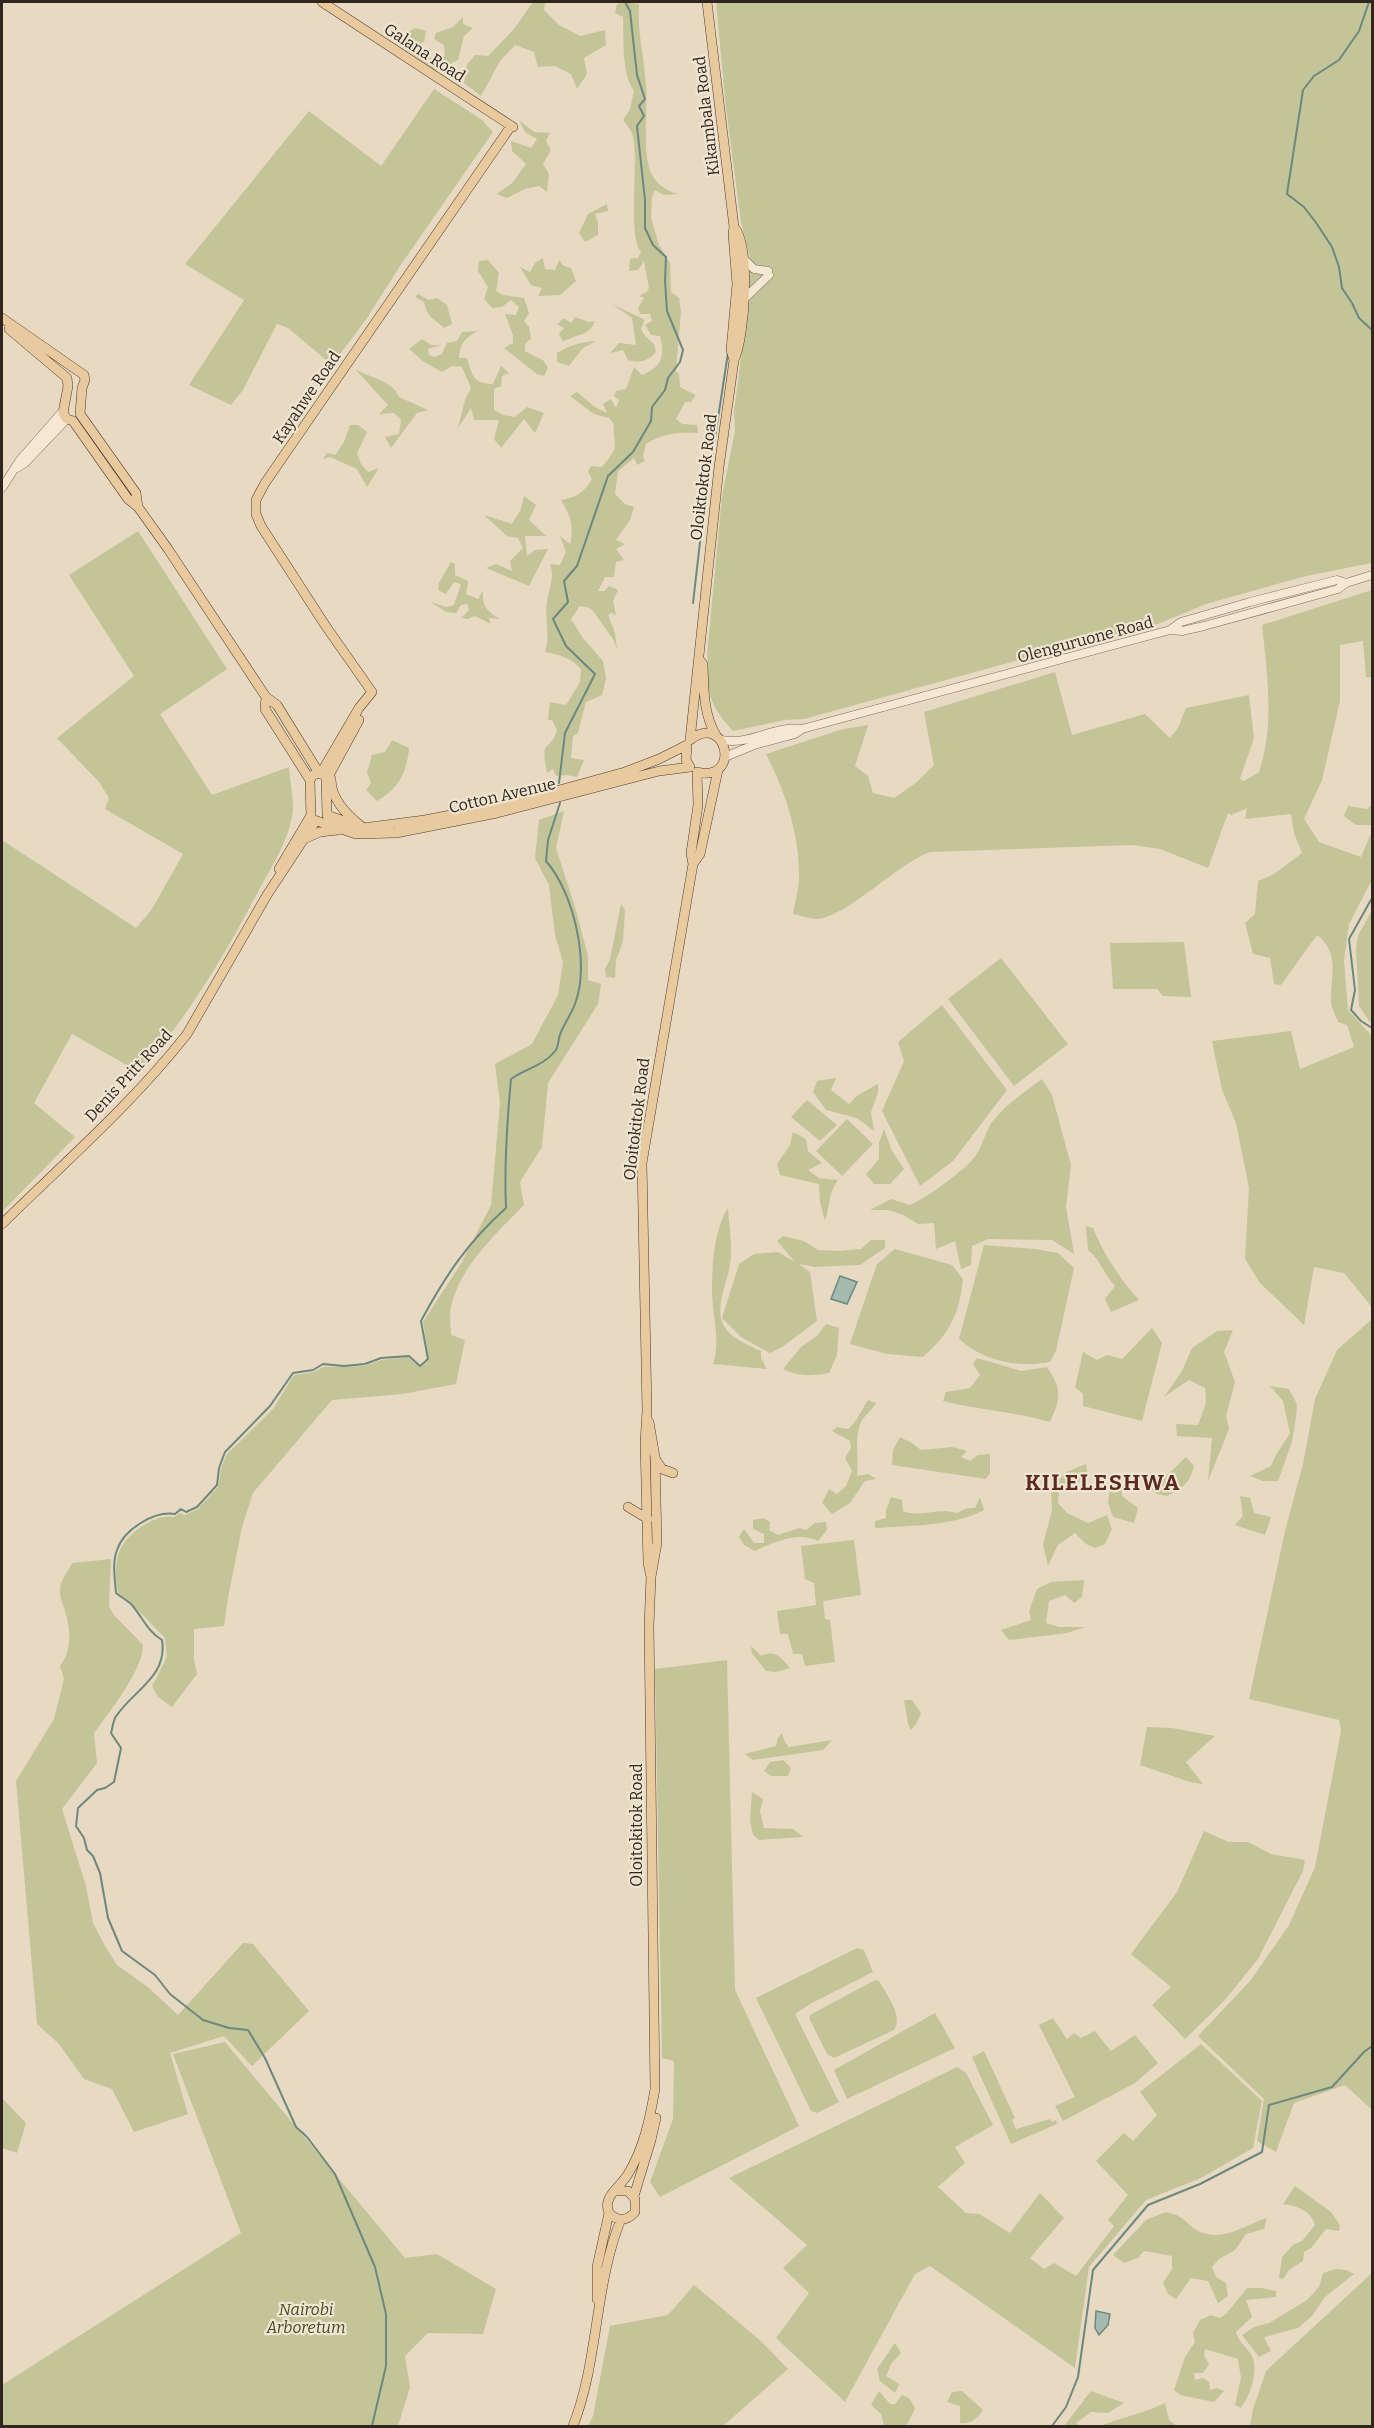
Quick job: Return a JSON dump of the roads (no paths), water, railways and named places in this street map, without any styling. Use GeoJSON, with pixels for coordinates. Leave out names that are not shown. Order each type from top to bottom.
{"type":"FeatureCollection","features":[{"type":"Feature","properties":{"kind":"main road","name":"Galana Road"},"geometry":{"type":"LineString","coordinates":[[322,2],[512,127]]}},
{"type":"Feature","properties":{"kind":"main road","name":"Kikambala Road"},"geometry":{"type":"LineString","coordinates":[[707,2],[734,227]]}},
{"type":"Feature","properties":{"kind":"main road","name":"Kayahwe Road"},"geometry":{"type":"LineString","coordinates":[[325,776],[364,711],[372,692],[265,534],[256,514],[256,500],[264,483],[512,127]]}},
{"type":"Feature","properties":{"kind":"main road","name":"Oloiktoktok Road"},"geometry":{"type":"LineString","coordinates":[[689,742],[695,708],[696,664],[699,659],[719,467],[734,360],[739,350],[744,299],[743,258],[739,233],[734,227]]}},
{"type":"Feature","properties":{"kind":"main road"},"geometry":{"type":"LineString","coordinates":[[734,227],[737,284],[731,350],[734,360]]}},
{"type":"Feature","properties":{"kind":"main road"},"geometry":{"type":"LineString","coordinates":[[2,318],[82,373],[85,378],[71,413]]}},
{"type":"Feature","properties":{"kind":"main road"},"geometry":{"type":"LineString","coordinates":[[2,325],[68,384],[76,390],[82,388]]}},
{"type":"Feature","properties":{"kind":"main road"},"geometry":{"type":"LineString","coordinates":[[76,371],[70,373],[68,384],[71,413],[128,499],[138,507],[266,697],[277,705],[331,785],[345,812],[363,828]]}},
{"type":"Feature","properties":{"kind":"main road"},"geometry":{"type":"LineString","coordinates":[[71,413],[103,446],[136,493],[138,507]]}},
{"type":"Feature","properties":{"kind":"main road","name":"Oloiktoktok Road"},"geometry":{"type":"LineString","coordinates":[[699,659],[702,664],[708,720],[719,739]]}},
{"type":"Feature","properties":{"kind":"main road"},"geometry":{"type":"LineString","coordinates":[[266,697],[266,709],[316,790],[325,776]]}},
{"type":"Feature","properties":{"kind":"main road"},"geometry":{"type":"LineString","coordinates":[[703,734],[719,739],[725,751],[725,757],[718,770],[706,834],[700,854],[693,864],[691,853],[698,806],[694,769],[685,752],[689,742],[703,734]]}},
{"type":"Feature","properties":{"kind":"main road","name":"Cotton Avenue"},"geometry":{"type":"LineString","coordinates":[[318,816],[363,828],[424,820],[512,803],[626,772],[659,759],[689,742]]}},
{"type":"Feature","properties":{"kind":"main road"},"geometry":{"type":"LineString","coordinates":[[694,769],[704,774],[718,770]]}},
{"type":"Feature","properties":{"kind":"main road","name":"Cotton Avenue"},"geometry":{"type":"LineString","coordinates":[[318,816],[343,831],[367,836],[396,833],[497,813],[659,771],[694,769]]}},
{"type":"Feature","properties":{"kind":"main road"},"geometry":{"type":"LineString","coordinates":[[318,816],[310,782],[313,775],[325,776]]}},
{"type":"Feature","properties":{"kind":"main road"},"geometry":{"type":"LineString","coordinates":[[318,816],[325,776]]}},
{"type":"Feature","properties":{"kind":"main road","name":"Denis Pritt Road"},"geometry":{"type":"LineString","coordinates":[[2,1224],[126,1102],[187,1034],[267,895],[306,838],[318,816]]}},
{"type":"Feature","properties":{"kind":"main road","name":"Denis Pritt Road"},"geometry":{"type":"LineString","coordinates":[[267,895],[269,885],[318,816]]}},
{"type":"Feature","properties":{"kind":"main road"},"geometry":{"type":"LineString","coordinates":[[306,838],[320,832],[343,831]]}},
{"type":"Feature","properties":{"kind":"main road","name":"Oloitokitok Road"},"geometry":{"type":"LineString","coordinates":[[651,1577],[648,1563],[645,1442],[647,1411],[642,1163],[693,864]]}},
{"type":"Feature","properties":{"kind":"main road","name":"Oloitokitok Road"},"geometry":{"type":"LineString","coordinates":[[647,1411],[655,1457],[657,1543],[651,1577],[649,1670],[655,2089]]}},
{"type":"Feature","properties":{"kind":"main road"},"geometry":{"type":"LineString","coordinates":[[655,1457],[662,1469],[673,1473]]}},
{"type":"Feature","properties":{"kind":"main road"},"geometry":{"type":"LineString","coordinates":[[628,1507],[648,1519]]}},
{"type":"Feature","properties":{"kind":"main road"},"geometry":{"type":"LineString","coordinates":[[597,2307],[597,2267],[609,2213],[607,2200],[631,2169],[646,2132],[655,2089]]}},
{"type":"Feature","properties":{"kind":"main road"},"geometry":{"type":"LineString","coordinates":[[609,2213],[621,2219],[629,2217],[634,2212],[636,2201],[634,2196],[656,2123],[655,2089]]}},
{"type":"Feature","properties":{"kind":"main road"},"geometry":{"type":"LineString","coordinates":[[616,2191],[624,2190],[634,2196]]}},
{"type":"Feature","properties":{"kind":"main road"},"geometry":{"type":"LineString","coordinates":[[573,2427],[588,2376],[597,2307],[608,2257],[621,2219]]}},
{"type":"Feature","properties":{"kind":"street"},"geometry":{"type":"LineString","coordinates":[[743,258],[754,269],[768,273],[744,299]]}},
{"type":"Feature","properties":{"kind":"street"},"geometry":{"type":"LineString","coordinates":[[2,488],[16,469],[25,463],[71,413]]}},
{"type":"Feature","properties":{"kind":"street","name":"Olenguruone Road"},"geometry":{"type":"LineString","coordinates":[[725,757],[754,745],[795,734],[802,729],[1170,630],[1181,622],[1260,599],[1337,580],[1346,583],[1372,575]]}},
{"type":"Feature","properties":{"kind":"street","name":"Olenguruone Road"},"geometry":{"type":"LineString","coordinates":[[719,739],[734,742],[792,728],[802,729]]}},
{"type":"Feature","properties":{"kind":"waterway"},"geometry":{"type":"LineString","coordinates":[[559,783],[565,733],[595,674],[566,646],[553,619],[568,602],[564,581],[577,566],[608,476],[633,452],[651,421],[652,407],[665,390],[668,378],[680,362],[683,350],[667,311],[666,257],[653,245],[645,228],[645,200],[637,126],[644,116],[639,106],[645,99],[637,75],[630,11],[625,2]]}},
{"type":"Feature","properties":{"kind":"waterway"},"geometry":{"type":"LineString","coordinates":[[1369,2],[1359,31],[1339,60],[1314,76],[1303,90],[1287,194],[1304,207],[1332,247],[1339,267],[1342,288],[1359,318],[1372,330]]}},
{"type":"Feature","properties":{"kind":"waterway"},"geometry":{"type":"LineString","coordinates":[[693,603],[703,516],[728,353]]}},
{"type":"Feature","properties":{"kind":"waterway"},"geometry":{"type":"LineString","coordinates":[[372,2426],[386,2366],[386,2314],[375,2267],[335,2174],[307,2137],[296,2127],[265,2058],[248,2030],[229,2028],[203,2020],[170,1994],[155,1975],[122,1951],[108,1918],[100,1873],[76,1826],[78,1808],[97,1790],[114,1782],[121,1748],[111,1733],[115,1719],[155,1673],[162,1653],[162,1640],[149,1628],[132,1605],[116,1593],[115,1560],[121,1542],[133,1529],[149,1519],[158,1515],[175,1514],[181,1509],[186,1512],[197,1507],[217,1485],[219,1468],[225,1452],[270,1406],[293,1373],[313,1370],[323,1364],[344,1366],[365,1364],[381,1358],[409,1356],[420,1366],[428,1359],[421,1321],[458,1260],[506,1208],[506,1144],[511,1079],[546,1060],[556,1050],[560,1034],[575,1004],[579,987],[581,969],[577,929],[564,891],[546,861],[548,840],[560,803]]}},
{"type":"Feature","properties":{"kind":"waterway"},"geometry":{"type":"LineString","coordinates":[[1372,898],[1349,939],[1355,990],[1351,1010],[1361,1021],[1372,1028]]}},
{"type":"Feature","properties":{"kind":"waterway"},"geometry":{"type":"LineString","coordinates":[[1052,2426],[1066,2407],[1078,2377],[1093,2270],[1148,2205],[1200,2184],[1262,2152],[1269,2105],[1332,2087],[1372,2046]]}},
{"type":"Feature","properties":{"kind":"district","name":"KILELESHWA"},"geometry":{"type":"Point","coordinates":[1103,1482]}},
{"type":"Feature","properties":{"kind":"park label","name":"Nairobi Arboretum"},"geometry":{"type":"Point","coordinates":[306,2318]}}]}
